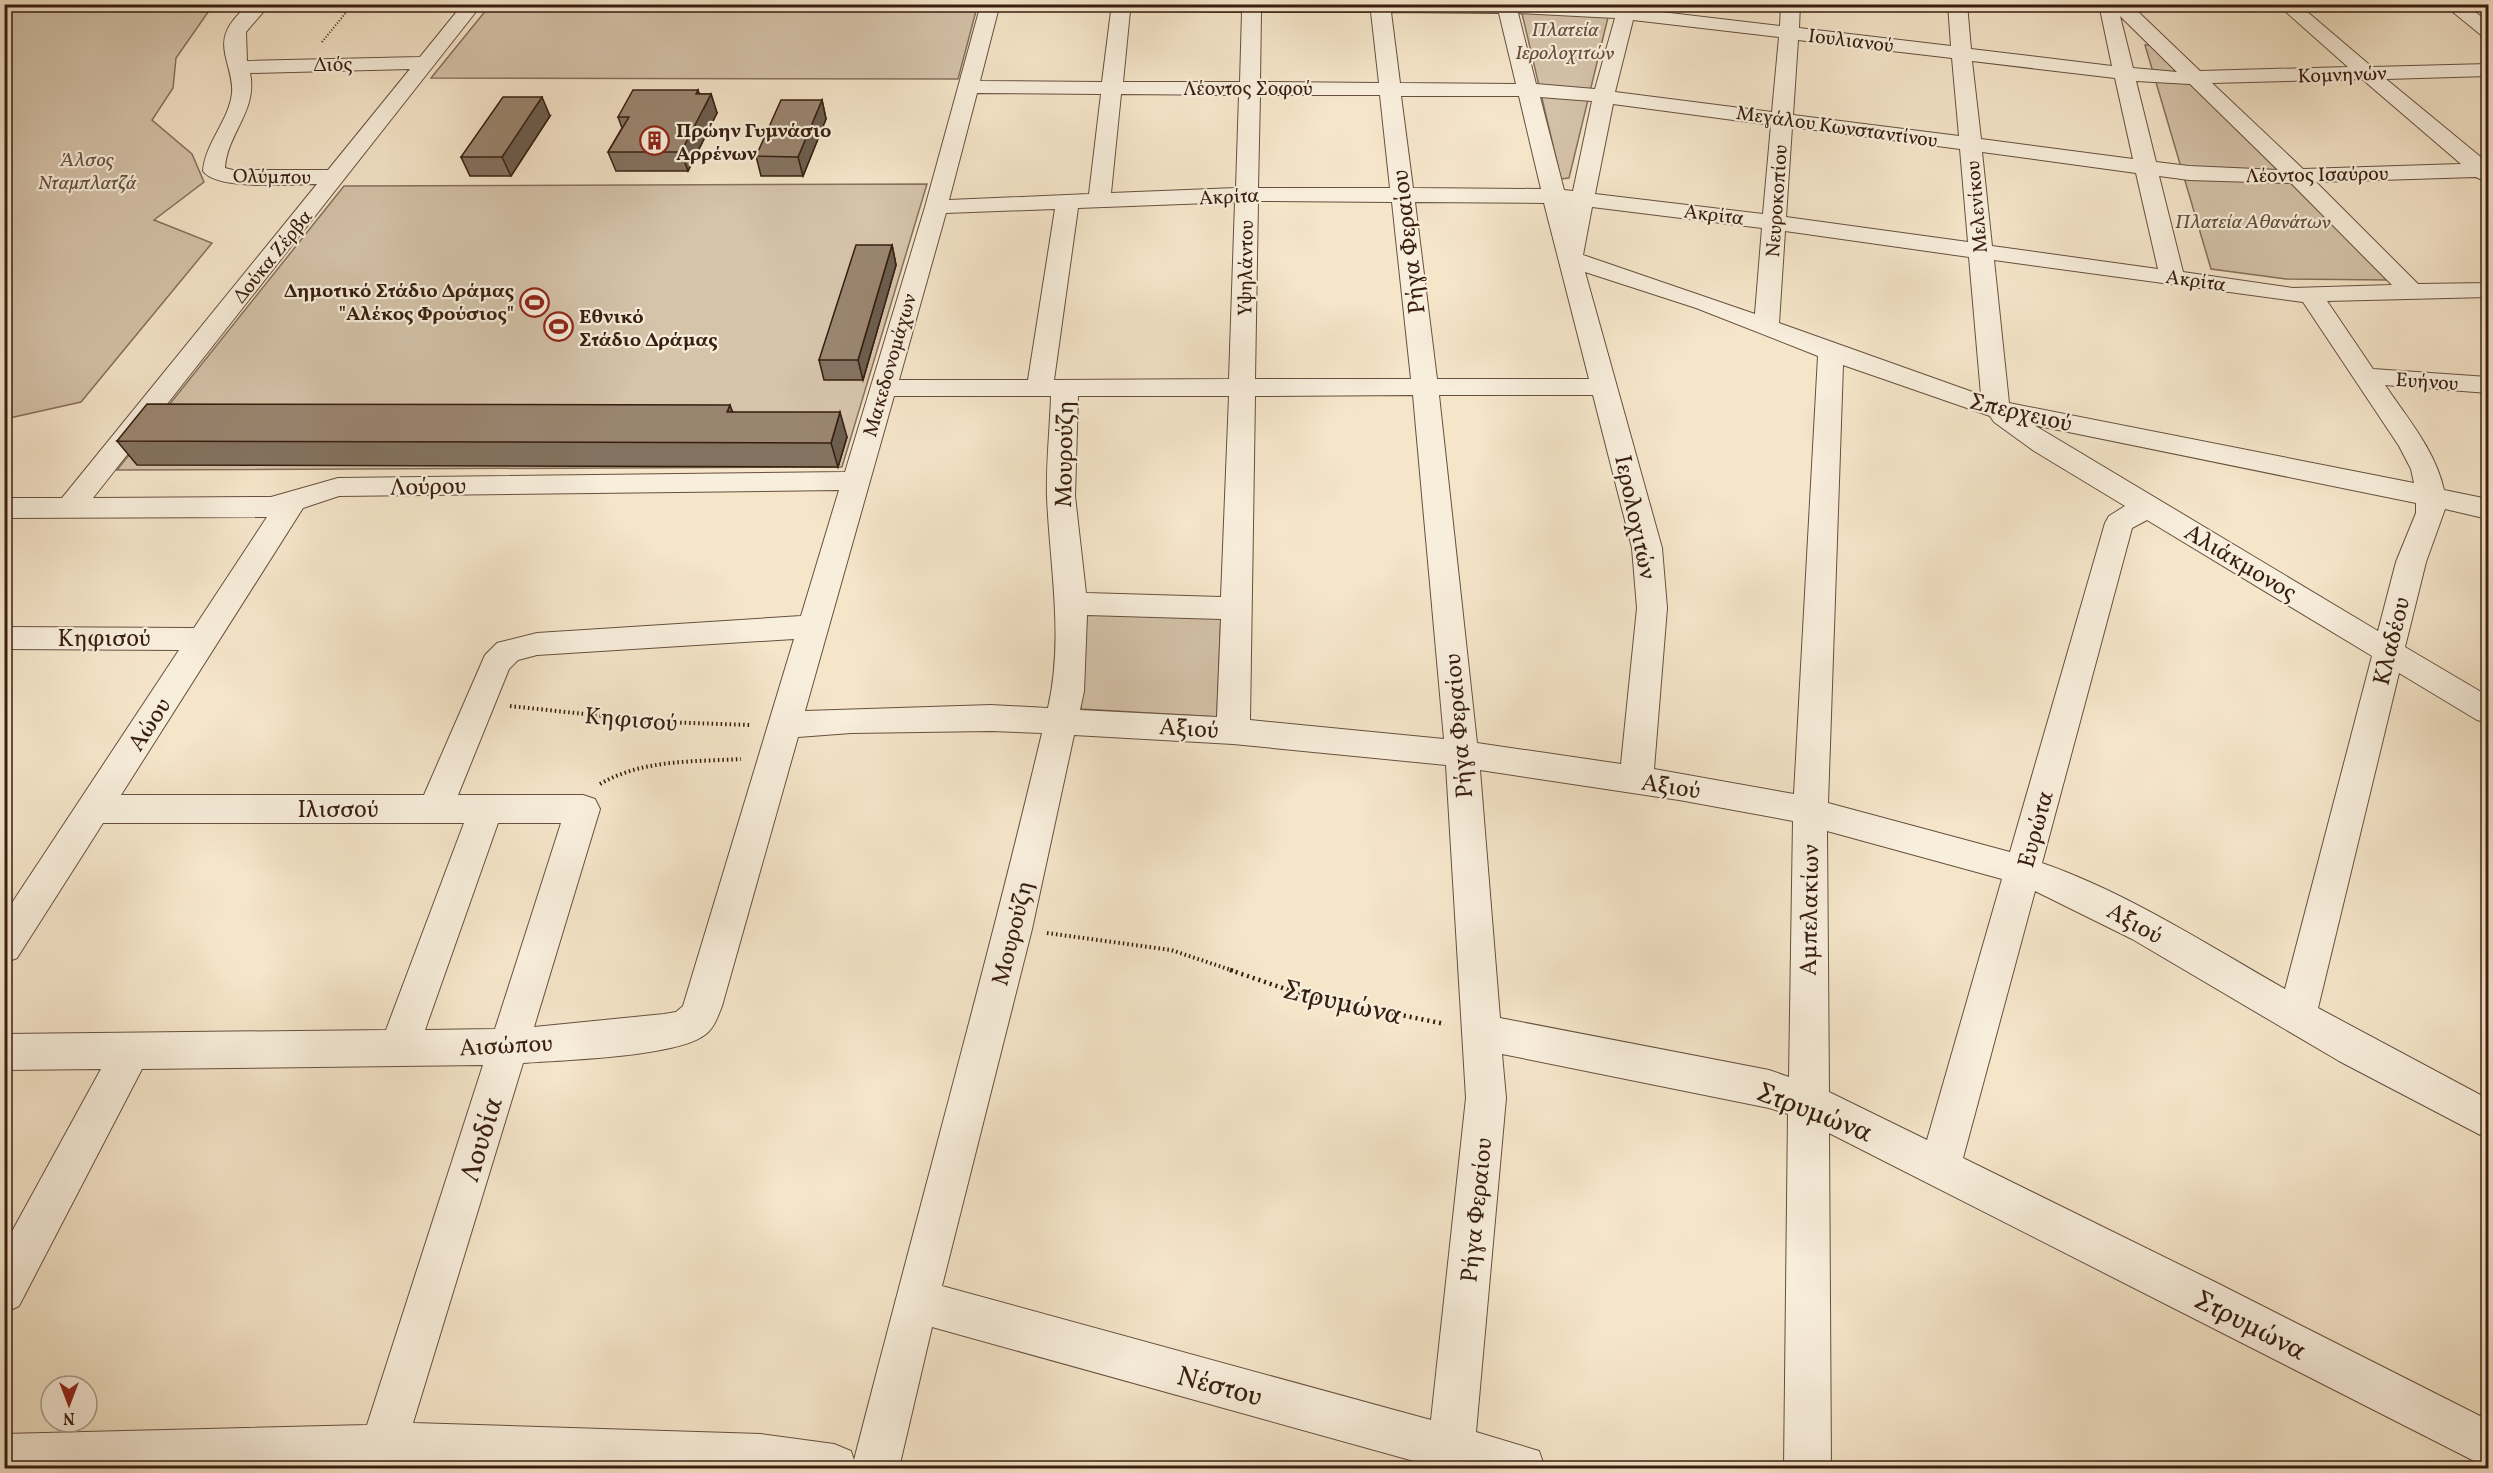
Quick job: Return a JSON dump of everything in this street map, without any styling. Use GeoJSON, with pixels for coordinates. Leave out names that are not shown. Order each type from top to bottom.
{"type":"FeatureCollection","features":[{"type":"Feature","properties":{"kind":"street","name":"Ολύμπου"},"geometry":{"type":"LineString","coordinates":[[261,4],[236,31],[235,40],[242,92],[240,106],[213,166],[215,173],[230,177],[335,177]]}},
{"type":"Feature","properties":{"kind":"street","name":"Δούκα Ζέρβα"},"geometry":{"type":"LineString","coordinates":[[70,507],[473,4]]}},
{"type":"Feature","properties":{"kind":"street","name":"Ιουλιανού"},"geometry":{"type":"LineString","coordinates":[[603,4],[1506,5],[1627,9],[1789,33],[2123,74],[2196,79]]}},
{"type":"Feature","properties":{"kind":"street","name":"Νευροκοπίου"},"geometry":{"type":"LineString","coordinates":[[1766,326],[1791,4]]}},
{"type":"Feature","properties":{"kind":"street","name":"Μελενίκου"},"geometry":{"type":"LineString","coordinates":[[1957,4],[1996,410]]}},
{"type":"Feature","properties":{"kind":"street"},"geometry":{"type":"LineString","coordinates":[[2108,4],[2172,277]]}},
{"type":"Feature","properties":{"kind":"street"},"geometry":{"type":"LineString","coordinates":[[2119,4],[2297,176],[2412,292]]}},
{"type":"Feature","properties":{"kind":"street"},"geometry":{"type":"LineString","coordinates":[[2286,4],[2486,172]]}},
{"type":"Feature","properties":{"kind":"street"},"geometry":{"type":"LineString","coordinates":[[2452,4],[2488,31]]}},
{"type":"Feature","properties":{"kind":"street","name":"Μακεδονομάχων"},"geometry":{"type":"LineString","coordinates":[[780,741],[936,207],[990,5]]}},
{"type":"Feature","properties":{"kind":"street"},"geometry":{"type":"LineString","coordinates":[[1099,202],[1121,5]]}},
{"type":"Feature","properties":{"kind":"street","name":"Υψηλάντου"},"geometry":{"type":"LineString","coordinates":[[1233,731],[1252,5]]}},
{"type":"Feature","properties":{"kind":"street","name":"Ρήγα Φεραίου"},"geometry":{"type":"LineString","coordinates":[[1380,5],[1425,387],[1462,754],[1486,1098],[1451,1448]]}},
{"type":"Feature","properties":{"kind":"street","name":"Ιερολοχιτών"},"geometry":{"type":"LineString","coordinates":[[1506,5],[1528,90],[1568,197],[1570,260],[1641,516],[1652,580],[1652,608],[1636,780]]}},
{"type":"Feature","properties":{"kind":"street","name":"Ιερολοχιτών"},"geometry":{"type":"LineString","coordinates":[[1568,197],[1604,95],[1627,9]]}},
{"type":"Feature","properties":{"kind":"street","name":"Διός"},"geometry":{"type":"LineString","coordinates":[[239,68],[305,64],[426,63]]}},
{"type":"Feature","properties":{"kind":"street","name":"Κομνηνών"},"geometry":{"type":"LineString","coordinates":[[2196,79],[2488,70]]}},
{"type":"Feature","properties":{"kind":"street","name":"Λέοντος Σοφού"},"geometry":{"type":"LineString","coordinates":[[967,87],[1528,90]]}},
{"type":"Feature","properties":{"kind":"street","name":"Μεγάλου Κωνσταντίνου"},"geometry":{"type":"LineString","coordinates":[[1528,90],[1604,95],[2145,168]]}},
{"type":"Feature","properties":{"kind":"street","name":"Λέοντος Ισαύρου"},"geometry":{"type":"LineString","coordinates":[[2145,168],[2208,174],[2297,176],[2486,172]]}},
{"type":"Feature","properties":{"kind":"street","name":"Ακρίτα"},"geometry":{"type":"LineString","coordinates":[[936,207],[1246,196],[1568,197],[1774,222],[2311,296],[2488,290]]}},
{"type":"Feature","properties":{"kind":"street","name":"Μουρούζη"},"geometry":{"type":"LineString","coordinates":[[876,1468],[1014,929],[1071,671],[1072,604],[1053,388],[1067,203]]}},
{"type":"Feature","properties":{"kind":"street","name":"Σπερχειού"},"geometry":{"type":"LineString","coordinates":[[1570,260],[1696,300],[1831,352],[1996,410],[2488,509]]}},
{"type":"Feature","properties":{"kind":"street","name":"Κλαδέου"},"geometry":{"type":"LineString","coordinates":[[2297,1016],[2411,562],[2430,513],[2431,496],[2425,469],[2417,453],[2311,296]]}},
{"type":"Feature","properties":{"kind":"street","name":"Αμπελακίων"},"geometry":{"type":"LineString","coordinates":[[1807,1468],[1810,812],[1831,352]]}},
{"type":"Feature","properties":{"kind":"street","name":"Ευήνου"},"geometry":{"type":"LineString","coordinates":[[2365,376],[2488,385]]}},
{"type":"Feature","properties":{"kind":"street"},"geometry":{"type":"LineString","coordinates":[[883,388],[1605,387]]}},
{"type":"Feature","properties":{"kind":"street","name":"Αλιάκμονος"},"geometry":{"type":"LineString","coordinates":[[1996,410],[2044,445],[2488,711]]}},
{"type":"Feature","properties":{"kind":"street","name":"Λούρου"},"geometry":{"type":"LineString","coordinates":[[4,508],[272,507],[338,487],[856,481]]}},
{"type":"Feature","properties":{"kind":"street","name":"Αώου"},"geometry":{"type":"LineString","coordinates":[[4,947],[293,500]]}},
{"type":"Feature","properties":{"kind":"street","name":"Ευρώτα"},"geometry":{"type":"LineString","coordinates":[[1940,1167],[2119,523],[2148,506]]}},
{"type":"Feature","properties":{"kind":"street"},"geometry":{"type":"LineString","coordinates":[[1072,604],[1236,608]]}},
{"type":"Feature","properties":{"kind":"street"},"geometry":{"type":"LineString","coordinates":[[435,809],[499,659],[508,651],[527,645],[813,627]]}},
{"type":"Feature","properties":{"kind":"street","name":"Κηφισού"},"geometry":{"type":"LineString","coordinates":[[4,638],[204,639]]}},
{"type":"Feature","properties":{"kind":"street","name":"Αξιού"},"geometry":{"type":"LineString","coordinates":[[780,741],[919,718],[1062,720],[1233,731],[1462,754],[1636,780],[1810,812],[2024,870],[2109,908],[2297,1016],[2488,1120]]}},
{"type":"Feature","properties":{"kind":"street","name":"Αισώπου"},"geometry":{"type":"LineString","coordinates":[[4,1052],[508,1047],[685,1028],[696,1022],[703,1006],[780,741]]}},
{"type":"Feature","properties":{"kind":"street","name":"Ιλισσού"},"geometry":{"type":"LineString","coordinates":[[94,809],[583,809]]}},
{"type":"Feature","properties":{"kind":"street"},"geometry":{"type":"LineString","coordinates":[[399,1049],[486,809]]}},
{"type":"Feature","properties":{"kind":"street","name":"Λουδία"},"geometry":{"type":"LineString","coordinates":[[379,1458],[583,809]]}},
{"type":"Feature","properties":{"kind":"street","name":"Στρυμώνα"},"geometry":{"type":"LineString","coordinates":[[1481,1032],[1769,1089],[1807,1102],[2488,1445]]}},
{"type":"Feature","properties":{"kind":"street"},"geometry":{"type":"LineString","coordinates":[[4,1291],[130,1051]]}},
{"type":"Feature","properties":{"kind":"street","name":"Νέστου"},"geometry":{"type":"LineString","coordinates":[[917,1301],[1522,1468]]}},
{"type":"Feature","properties":{"kind":"street"},"geometry":{"type":"LineString","coordinates":[[22,1461],[379,1458],[493,1447],[761,1457],[834,1468]]}},
{"type":"Feature","properties":{"kind":"path"},"geometry":{"type":"LineString","coordinates":[[305,64],[353,4]]}},
{"type":"Feature","properties":{"kind":"path","name":"Κηφισού"},"geometry":{"type":"LineString","coordinates":[[479,703],[598,717],[699,725],[780,741]]}},
{"type":"Feature","properties":{"kind":"path"},"geometry":{"type":"LineString","coordinates":[[583,809],[588,796],[595,788],[607,779],[626,772],[780,741]]}},
{"type":"Feature","properties":{"kind":"path","name":"Στρυμώνα"},"geometry":{"type":"LineString","coordinates":[[1014,929],[1171,950],[1303,995],[1481,1032]]}},
{"type":"Feature","properties":{"kind":"green space","name":"Άλσος Νταμπλατζά"},"geometry":{"type":"Polygon","coordinates":[[[4,5],[213,5],[176,58],[173,88],[152,120],[192,154],[204,182],[154,220],[212,243],[81,402],[5,419],[4,5]]]}},
{"type":"Feature","properties":{"kind":"green space","name":"Πλατεία Ιερολοχιτών"},"geometry":{"type":"Polygon","coordinates":[[[1520,5],[1611,5],[1569,178],[1561,179],[1520,5]]]}},
{"type":"Feature","properties":{"kind":"green space"},"geometry":{"type":"Polygon","coordinates":[[[487,9],[976,11],[958,79],[431,78],[487,9]]]}},
{"type":"Feature","properties":{"kind":"green space","name":"Πλατεία Αθανάτων"},"geometry":{"type":"Polygon","coordinates":[[[2145,45],[2152,45],[2388,280],[2286,279],[2211,269],[2145,45]]]}},
{"type":"Feature","properties":{"kind":"green space","name":"Εθνικό Στάδιο Δράμας"},"geometry":{"type":"Polygon","coordinates":[[[927,184],[842,467],[117,470],[344,186],[927,184]]]}},
{"type":"Feature","properties":{"kind":"green space"},"geometry":{"type":"Polygon","coordinates":[[[1084,610],[1221,614],[1217,717],[1081,709],[1084,610]]]}},
{"type":"Feature","properties":{"kind":"building"},"geometry":{"type":"Polygon","coordinates":[[[633,90],[698,90],[696,94],[711,94],[681,152],[608,152],[629,117],[618,117],[633,90]]]}},
{"type":"Feature","properties":{"kind":"building"},"geometry":{"type":"Polygon","coordinates":[[[503,97],[542,97],[502,157],[461,157],[503,97]]]}},
{"type":"Feature","properties":{"kind":"building"},"geometry":{"type":"Polygon","coordinates":[[[781,100],[822,100],[798,157],[756,156],[781,100]]]}},
{"type":"Feature","properties":{"kind":"building"},"geometry":{"type":"Polygon","coordinates":[[[856,245],[892,245],[858,360],[819,360],[856,245]]]}},
{"type":"Feature","properties":{"kind":"building"},"geometry":{"type":"Polygon","coordinates":[[[147,404],[730,405],[727,412],[840,412],[831,443],[117,441],[147,404]]]}},
{"type":"Feature","properties":{"kind":"place","name":"Πρώην Γυμνάσιο Αρρένων"},"geometry":{"type":"Point","coordinates":[655,141]}},
{"type":"Feature","properties":{"kind":"place","name":"Δημοτικό Στάδιο Δράμας \"Αλέκος Φρούσιος\""},"geometry":{"type":"Point","coordinates":[535,302]}},
{"type":"Feature","properties":{"kind":"place","name":"Εθνικό Στάδιο Δράμας"},"geometry":{"type":"Point","coordinates":[558,327]}}]}
